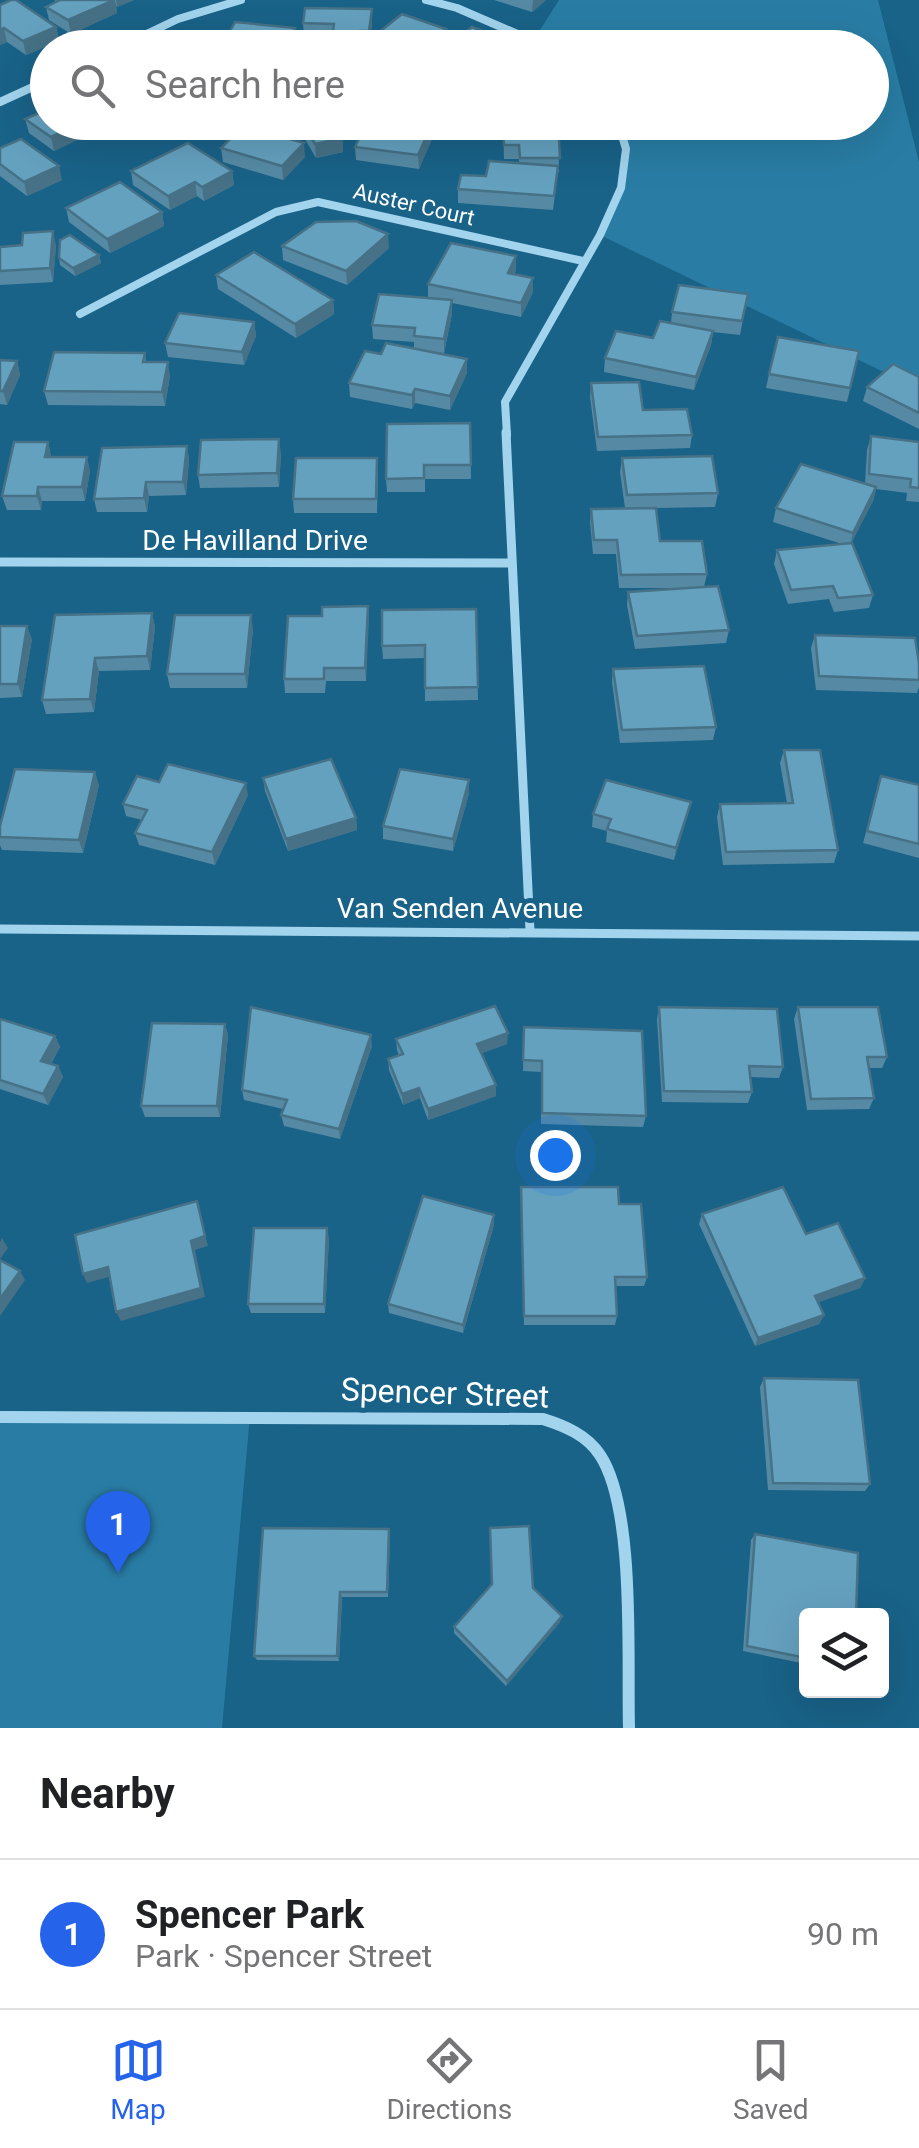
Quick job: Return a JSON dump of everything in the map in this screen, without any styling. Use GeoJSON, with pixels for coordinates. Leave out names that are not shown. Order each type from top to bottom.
{"type":"FeatureCollection","features":[{"type":"Feature","properties":{"kind":"street"},"geometry":{"type":"LineString","coordinates":[[155,30],[241,0]]}},
{"type":"Feature","properties":{"kind":"street"},"geometry":{"type":"LineString","coordinates":[[426,0],[457,8],[508,30]]}},
{"type":"Feature","properties":{"kind":"street"},"geometry":{"type":"LineString","coordinates":[[0,102],[30,88]]}},
{"type":"Feature","properties":{"kind":"street"},"geometry":{"type":"LineString","coordinates":[[530,931],[504,402],[600,236],[620,188],[626,149],[623,140]]}},
{"type":"Feature","properties":{"kind":"street","name":"Auster Court"},"geometry":{"type":"LineString","coordinates":[[80,314],[276,212],[318,202],[583,261]]}},
{"type":"Feature","properties":{"kind":"street","name":"De Havilland Drive"},"geometry":{"type":"LineString","coordinates":[[0,562],[510,563]]}},
{"type":"Feature","properties":{"kind":"street","name":"Van Senden Avenue"},"geometry":{"type":"LineString","coordinates":[[0,928],[919,936]]}},
{"type":"Feature","properties":{"kind":"street","name":"Spencer Street"},"geometry":{"type":"LineString","coordinates":[[0,1417],[523,1418],[578,1430],[607,1467],[618,1524],[629,1728]]}},
{"type":"Feature","properties":{"kind":"shaded area"},"geometry":{"type":"Polygon","coordinates":[[[559,0],[878,0],[886,30],[540,30],[559,0]]]}},
{"type":"Feature","properties":{"kind":"shaded area"},"geometry":{"type":"Polygon","coordinates":[[[889,43],[919,162],[919,389],[600,235],[617,193],[622,140],[889,140],[889,43]]]}},
{"type":"Feature","properties":{"kind":"shaded area"},"geometry":{"type":"Polygon","coordinates":[[[250,1415],[222,1728],[0,1728],[0,1417],[250,1415]]]}},
{"type":"Feature","properties":{"kind":"building"},"geometry":{"type":"Polygon","coordinates":[[[16,0],[56,27],[30,30],[30,38],[23,41],[4,28],[0,30],[0,5],[16,0]]]}},
{"type":"Feature","properties":{"kind":"building"},"geometry":{"type":"Polygon","coordinates":[[[60,0],[114,0],[68,20],[46,7],[60,0]]]}},
{"type":"Feature","properties":{"kind":"building"},"geometry":{"type":"Polygon","coordinates":[[[305,8],[372,9],[369,30],[333,30],[334,24],[303,23],[305,8]]]}},
{"type":"Feature","properties":{"kind":"building"},"geometry":{"type":"Polygon","coordinates":[[[402,14],[446,29],[445,30],[382,30],[402,14]]]}},
{"type":"Feature","properties":{"kind":"building"},"geometry":{"type":"Polygon","coordinates":[[[235,22],[295,28],[294,30],[231,30],[235,22]]]}},
{"type":"Feature","properties":{"kind":"building"},"geometry":{"type":"Polygon","coordinates":[[[21,139],[59,166],[24,182],[0,164],[0,148],[21,139]]]}},
{"type":"Feature","properties":{"kind":"building"},"geometry":{"type":"Polygon","coordinates":[[[229,140],[304,143],[282,166],[221,148],[229,140]]]}},
{"type":"Feature","properties":{"kind":"building"},"geometry":{"type":"Polygon","coordinates":[[[358,140],[425,140],[418,155],[355,147],[358,140]]]}},
{"type":"Feature","properties":{"kind":"building"},"geometry":{"type":"Polygon","coordinates":[[[504,140],[559,140],[560,158],[520,158],[519,145],[504,145],[504,140]]]}},
{"type":"Feature","properties":{"kind":"building"},"geometry":{"type":"Polygon","coordinates":[[[188,143],[232,171],[202,187],[195,182],[168,196],[131,171],[188,143]]]}},
{"type":"Feature","properties":{"kind":"building"},"geometry":{"type":"Polygon","coordinates":[[[489,161],[558,166],[554,196],[458,189],[461,175],[486,176],[489,161]]]}},
{"type":"Feature","properties":{"kind":"building"},"geometry":{"type":"Polygon","coordinates":[[[120,182],[162,212],[107,239],[66,208],[120,182]]]}},
{"type":"Feature","properties":{"kind":"building"},"geometry":{"type":"Polygon","coordinates":[[[356,221],[388,234],[346,271],[282,246],[316,222],[356,221]]]}},
{"type":"Feature","properties":{"kind":"building"},"geometry":{"type":"Polygon","coordinates":[[[53,231],[50,268],[0,271],[0,247],[22,245],[23,233],[53,231]]]}},
{"type":"Feature","properties":{"kind":"building"},"geometry":{"type":"Polygon","coordinates":[[[70,235],[99,255],[73,268],[59,258],[60,240],[70,235]]]}},
{"type":"Feature","properties":{"kind":"building"},"geometry":{"type":"Polygon","coordinates":[[[451,243],[516,256],[508,273],[533,278],[521,303],[428,284],[451,243]]]}},
{"type":"Feature","properties":{"kind":"building"},"geometry":{"type":"Polygon","coordinates":[[[254,252],[333,300],[295,324],[216,275],[254,252]]]}},
{"type":"Feature","properties":{"kind":"building"},"geometry":{"type":"Polygon","coordinates":[[[679,285],[748,294],[742,321],[672,312],[679,285]]]}},
{"type":"Feature","properties":{"kind":"building"},"geometry":{"type":"Polygon","coordinates":[[[379,294],[452,300],[444,339],[414,336],[415,328],[372,325],[379,294]]]}},
{"type":"Feature","properties":{"kind":"building"},"geometry":{"type":"Polygon","coordinates":[[[179,313],[254,322],[242,352],[165,343],[179,313]]]}},
{"type":"Feature","properties":{"kind":"building"},"geometry":{"type":"Polygon","coordinates":[[[660,321],[713,331],[696,377],[605,358],[616,331],[653,338],[660,321]]]}},
{"type":"Feature","properties":{"kind":"building"},"geometry":{"type":"Polygon","coordinates":[[[778,337],[859,351],[850,388],[769,374],[778,337]]]}},
{"type":"Feature","properties":{"kind":"building"},"geometry":{"type":"Polygon","coordinates":[[[386,343],[467,359],[450,396],[415,389],[412,395],[349,383],[365,351],[381,354],[386,343]]]}},
{"type":"Feature","properties":{"kind":"building"},"geometry":{"type":"Polygon","coordinates":[[[54,352],[145,353],[143,362],[168,362],[162,392],[44,391],[54,352]]]}},
{"type":"Feature","properties":{"kind":"building"},"geometry":{"type":"Polygon","coordinates":[[[0,360],[17,361],[3,391],[0,391],[0,360]]]}},
{"type":"Feature","properties":{"kind":"building"},"geometry":{"type":"Polygon","coordinates":[[[893,364],[919,377],[919,413],[867,387],[893,364]]]}},
{"type":"Feature","properties":{"kind":"building"},"geometry":{"type":"Polygon","coordinates":[[[639,382],[643,410],[687,409],[692,435],[598,437],[591,383],[639,382]]]}},
{"type":"Feature","properties":{"kind":"building"},"geometry":{"type":"Polygon","coordinates":[[[470,423],[471,465],[424,465],[424,478],[386,479],[387,424],[470,423]]]}},
{"type":"Feature","properties":{"kind":"building"},"geometry":{"type":"Polygon","coordinates":[[[871,436],[919,442],[919,488],[910,487],[911,479],[869,474],[871,436]]]}},
{"type":"Feature","properties":{"kind":"building"},"geometry":{"type":"Polygon","coordinates":[[[279,439],[277,473],[198,475],[201,440],[279,439]]]}},
{"type":"Feature","properties":{"kind":"building"},"geometry":{"type":"Polygon","coordinates":[[[14,442],[48,442],[45,457],[87,457],[82,487],[38,487],[37,496],[2,496],[14,442]]]}},
{"type":"Feature","properties":{"kind":"building"},"geometry":{"type":"Polygon","coordinates":[[[187,446],[183,482],[146,482],[144,498],[94,499],[102,448],[187,446]]]}},
{"type":"Feature","properties":{"kind":"building"},"geometry":{"type":"Polygon","coordinates":[[[712,456],[718,493],[627,495],[622,458],[712,456]]]}},
{"type":"Feature","properties":{"kind":"building"},"geometry":{"type":"Polygon","coordinates":[[[296,458],[377,458],[376,499],[293,499],[296,458]]]}},
{"type":"Feature","properties":{"kind":"building"},"geometry":{"type":"Polygon","coordinates":[[[801,464],[876,487],[853,533],[776,508],[801,464]]]}},
{"type":"Feature","properties":{"kind":"building"},"geometry":{"type":"Polygon","coordinates":[[[656,508],[660,541],[702,541],[707,574],[621,575],[617,540],[594,540],[591,509],[656,508]]]}},
{"type":"Feature","properties":{"kind":"building"},"geometry":{"type":"Polygon","coordinates":[[[852,543],[873,595],[838,598],[833,586],[791,590],[777,550],[852,543]]]}},
{"type":"Feature","properties":{"kind":"building"},"geometry":{"type":"Polygon","coordinates":[[[718,586],[729,630],[637,636],[628,592],[718,586]]]}},
{"type":"Feature","properties":{"kind":"building"},"geometry":{"type":"Polygon","coordinates":[[[368,606],[365,668],[324,668],[324,679],[284,679],[288,616],[322,616],[322,607],[368,606]]]}},
{"type":"Feature","properties":{"kind":"building"},"geometry":{"type":"Polygon","coordinates":[[[476,609],[478,687],[425,688],[425,645],[382,646],[382,610],[476,609]]]}},
{"type":"Feature","properties":{"kind":"building"},"geometry":{"type":"Polygon","coordinates":[[[152,613],[147,656],[95,658],[90,699],[42,700],[55,615],[152,613]]]}},
{"type":"Feature","properties":{"kind":"building"},"geometry":{"type":"Polygon","coordinates":[[[175,615],[251,615],[245,674],[167,674],[175,615]]]}},
{"type":"Feature","properties":{"kind":"building"},"geometry":{"type":"Polygon","coordinates":[[[0,626],[27,626],[18,684],[0,684],[0,626]]]}},
{"type":"Feature","properties":{"kind":"building"},"geometry":{"type":"Polygon","coordinates":[[[815,635],[915,638],[919,680],[819,676],[815,635]]]}},
{"type":"Feature","properties":{"kind":"building"},"geometry":{"type":"Polygon","coordinates":[[[704,666],[716,727],[622,730],[613,669],[704,666]]]}},
{"type":"Feature","properties":{"kind":"building"},"geometry":{"type":"Polygon","coordinates":[[[784,750],[820,750],[838,850],[726,852],[720,804],[793,803],[784,750]]]}},
{"type":"Feature","properties":{"kind":"building"},"geometry":{"type":"Polygon","coordinates":[[[331,759],[356,818],[286,839],[263,778],[331,759]]]}},
{"type":"Feature","properties":{"kind":"building"},"geometry":{"type":"Polygon","coordinates":[[[168,764],[246,783],[212,852],[135,833],[147,810],[123,804],[137,776],[159,782],[168,764]]]}},
{"type":"Feature","properties":{"kind":"building"},"geometry":{"type":"Polygon","coordinates":[[[15,769],[95,772],[79,840],[0,837],[15,769]]]}},
{"type":"Feature","properties":{"kind":"building"},"geometry":{"type":"Polygon","coordinates":[[[400,769],[469,780],[453,839],[383,826],[400,769]]]}},
{"type":"Feature","properties":{"kind":"building"},"geometry":{"type":"Polygon","coordinates":[[[881,776],[919,785],[919,844],[867,831],[881,776]]]}},
{"type":"Feature","properties":{"kind":"building"},"geometry":{"type":"Polygon","coordinates":[[[606,780],[691,802],[676,848],[607,829],[611,819],[593,814],[606,780]]]}},
{"type":"Feature","properties":{"kind":"building"},"geometry":{"type":"Polygon","coordinates":[[[495,1006],[508,1033],[477,1044],[496,1085],[428,1109],[419,1088],[402,1094],[388,1059],[403,1054],[396,1039],[495,1006]]]}},
{"type":"Feature","properties":{"kind":"building"},"geometry":{"type":"Polygon","coordinates":[[[251,1007],[371,1035],[339,1129],[281,1115],[287,1100],[242,1090],[251,1007]]]}},
{"type":"Feature","properties":{"kind":"building"},"geometry":{"type":"Polygon","coordinates":[[[659,1007],[777,1009],[783,1067],[749,1066],[752,1092],[664,1091],[659,1007]]]}},
{"type":"Feature","properties":{"kind":"building"},"geometry":{"type":"Polygon","coordinates":[[[798,1007],[878,1007],[887,1057],[867,1057],[874,1098],[811,1099],[798,1007]]]}},
{"type":"Feature","properties":{"kind":"building"},"geometry":{"type":"Polygon","coordinates":[[[0,1019],[55,1036],[41,1061],[58,1066],[43,1094],[0,1080],[0,1019]]]}},
{"type":"Feature","properties":{"kind":"building"},"geometry":{"type":"Polygon","coordinates":[[[152,1023],[225,1024],[217,1106],[141,1106],[152,1023]]]}},
{"type":"Feature","properties":{"kind":"building"},"geometry":{"type":"Polygon","coordinates":[[[524,1027],[642,1031],[646,1116],[542,1113],[542,1061],[523,1060],[524,1027]]]}},
{"type":"Feature","properties":{"kind":"building"},"geometry":{"type":"Polygon","coordinates":[[[521,1187],[618,1187],[619,1204],[641,1204],[647,1277],[615,1277],[617,1316],[524,1316],[521,1187]]]}},
{"type":"Feature","properties":{"kind":"building"},"geometry":{"type":"Polygon","coordinates":[[[783,1187],[806,1234],[838,1223],[865,1278],[815,1296],[824,1315],[758,1338],[702,1214],[783,1187]]]}},
{"type":"Feature","properties":{"kind":"building"},"geometry":{"type":"Polygon","coordinates":[[[423,1196],[494,1215],[463,1325],[388,1304],[423,1196]]]}},
{"type":"Feature","properties":{"kind":"building"},"geometry":{"type":"Polygon","coordinates":[[[197,1201],[205,1236],[191,1241],[201,1288],[116,1312],[108,1267],[83,1274],[75,1235],[197,1201]]]}},
{"type":"Feature","properties":{"kind":"building"},"geometry":{"type":"Polygon","coordinates":[[[254,1228],[327,1228],[324,1304],[248,1304],[254,1228]]]}},
{"type":"Feature","properties":{"kind":"building"},"geometry":{"type":"Polygon","coordinates":[[[0,1260],[20,1271],[0,1299],[0,1260]]]}},
{"type":"Feature","properties":{"kind":"building"},"geometry":{"type":"Polygon","coordinates":[[[764,1378],[858,1380],[870,1484],[773,1483],[764,1378]]]}},
{"type":"Feature","properties":{"kind":"building"},"geometry":{"type":"Polygon","coordinates":[[[529,1526],[533,1588],[562,1616],[507,1681],[454,1627],[492,1584],[490,1528],[529,1526]]]}},
{"type":"Feature","properties":{"kind":"building"},"geometry":{"type":"Polygon","coordinates":[[[263,1528],[389,1529],[387,1592],[340,1592],[337,1656],[254,1656],[263,1528]]]}},
{"type":"Feature","properties":{"kind":"building"},"geometry":{"type":"Polygon","coordinates":[[[755,1534],[858,1553],[856,1608],[799,1608],[799,1657],[747,1646],[755,1534]]]}},
{"type":"Feature","properties":{"kind":"place","name":"Spencer Park"},"geometry":{"type":"Point","coordinates":[118,1573]}}]}
